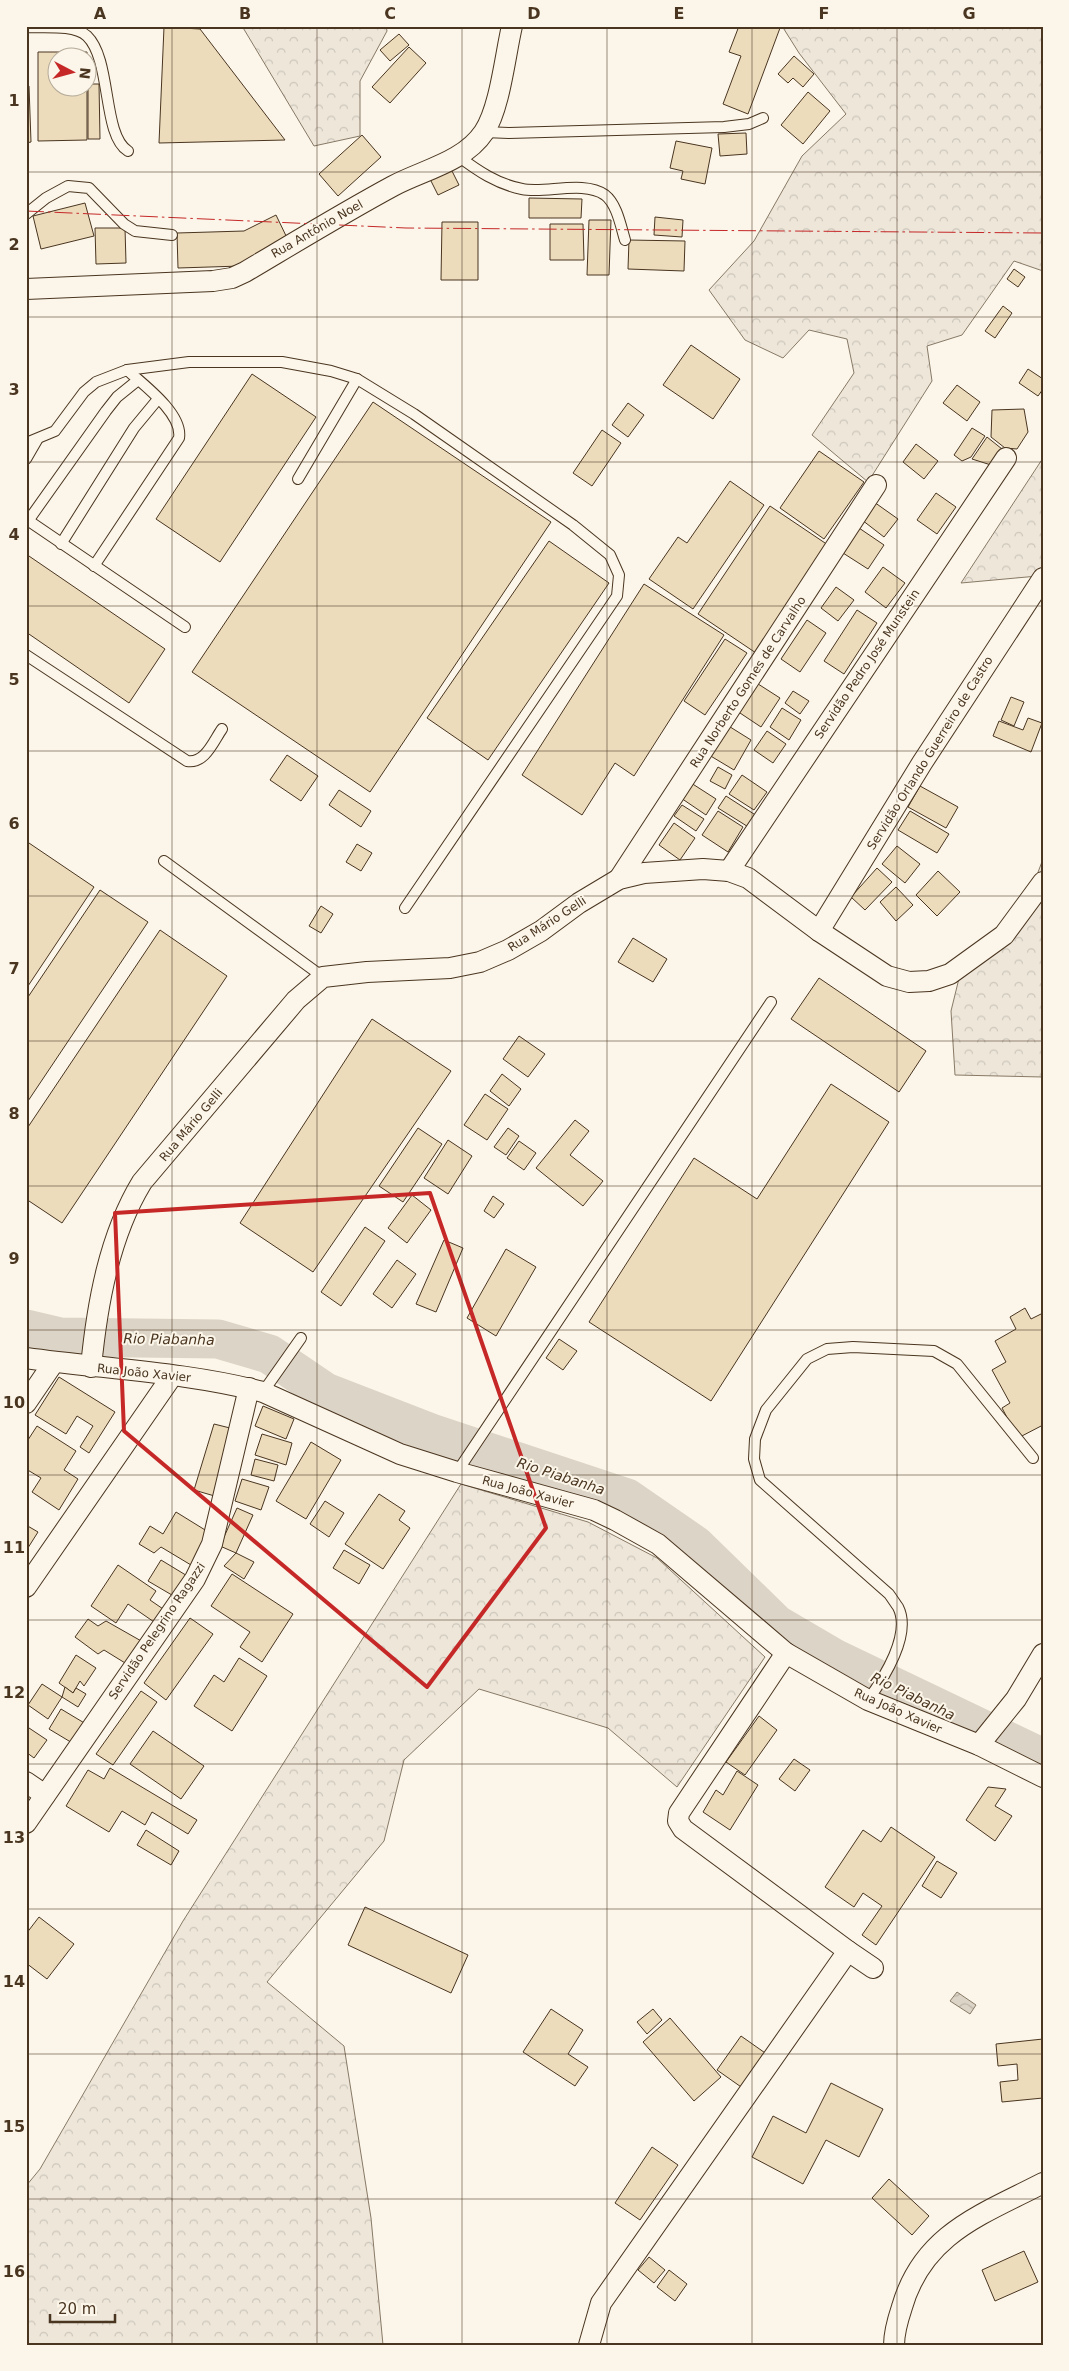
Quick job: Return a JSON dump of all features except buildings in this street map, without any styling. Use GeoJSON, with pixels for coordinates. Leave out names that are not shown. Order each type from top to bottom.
{"type":"FeatureCollection","features":[{"type":"Feature","properties":{"kind":"street","name":"Rua Antônio Noel"},"geometry":{"type":"LineString","coordinates":[[26,289],[213,281],[232,278],[405,180],[458,156],[475,145],[492,116],[512,26]]}},
{"type":"Feature","properties":{"kind":"street","name":"Servidão Pedro José Munstein"},"geometry":{"type":"LineString","coordinates":[[729,871],[1006,458]]}},
{"type":"Feature","properties":{"kind":"street","name":"Rua Norberto Gomes de Carvalho"},"geometry":{"type":"LineString","coordinates":[[619,879],[876,486]]}},
{"type":"Feature","properties":{"kind":"street","name":"Servidão Orlando Guerreiro de Castro"},"geometry":{"type":"LineString","coordinates":[[818,930],[922,763],[1043,578]]}},
{"type":"Feature","properties":{"kind":"street","name":"Rua Mário Gelli"},"geometry":{"type":"LineString","coordinates":[[92,1358],[108,1267],[128,1204],[142,1182],[296,1000],[323,978],[344,973],[450,968],[480,962],[508,950],[541,931],[579,903],[619,879],[671,870],[729,871],[748,878],[818,930],[886,976],[909,982],[929,981],[950,974],[1004,935],[1043,882]]}},
{"type":"Feature","properties":{"kind":"street","name":"Rua João Xavier"},"geometry":{"type":"LineString","coordinates":[[26,1358],[54,1362],[92,1358],[172,1376],[256,1390],[400,1454],[594,1510],[658,1544],[786,1653],[870,1697],[979,1745],[1043,1777]]}},
{"type":"Feature","properties":{"kind":"street"},"geometry":{"type":"LineString","coordinates":[[26,1403],[54,1362]]}},
{"type":"Feature","properties":{"kind":"street"},"geometry":{"type":"LineString","coordinates":[[26,1587],[172,1376]]}},
{"type":"Feature","properties":{"kind":"street","name":"Servidão Pelegrino Ragazzi"},"geometry":{"type":"LineString","coordinates":[[26,1823],[195,1580],[205,1562],[212,1544],[256,1390]]}},
{"type":"Feature","properties":{"kind":"street"},"geometry":{"type":"LineString","coordinates":[[786,1653],[679,1813],[678,1821],[683,1829],[872,1968]]}},
{"type":"Feature","properties":{"kind":"street"},"geometry":{"type":"LineString","coordinates":[[979,1745],[1016,1699],[1043,1654]]}},
{"type":"Feature","properties":{"kind":"street"},"geometry":{"type":"LineString","coordinates":[[26,1782],[45,1795]]}},
{"type":"Feature","properties":{"kind":"street"},"geometry":{"type":"LineString","coordinates":[[589,2345],[601,2303],[848,1952]]}},
{"type":"Feature","properties":{"kind":"street"},"geometry":{"type":"LineString","coordinates":[[894,2345],[907,2289],[920,2264],[933,2249],[952,2231],[972,2217],[1043,2183]]}},
{"type":"Feature","properties":{"kind":"lane"},"geometry":{"type":"LineString","coordinates":[[26,27],[71,30],[86,36],[97,52],[114,127],[121,146],[128,151]]}},
{"type":"Feature","properties":{"kind":"lane"},"geometry":{"type":"LineString","coordinates":[[484,132],[509,133],[724,127],[749,124],[763,118]]}},
{"type":"Feature","properties":{"kind":"lane"},"geometry":{"type":"LineString","coordinates":[[458,156],[498,182],[523,190],[586,189],[605,195],[615,210],[625,240]]}},
{"type":"Feature","properties":{"kind":"lane"},"geometry":{"type":"LineString","coordinates":[[26,214],[46,198],[68,186],[89,188],[124,224],[136,231],[172,235]]}},
{"type":"Feature","properties":{"kind":"lane"},"geometry":{"type":"LineString","coordinates":[[26,443],[55,431],[84,392],[96,382],[127,370],[189,362],[282,362],[306,365],[357,379],[414,414],[573,525],[610,555],[619,575],[617,596],[405,908]]}},
{"type":"Feature","properties":{"kind":"lane"},"geometry":{"type":"LineString","coordinates":[[94,566],[179,438],[177,422],[158,399],[127,370]]}},
{"type":"Feature","properties":{"kind":"lane"},"geometry":{"type":"LineString","coordinates":[[298,479],[357,379]]}},
{"type":"Feature","properties":{"kind":"lane"},"geometry":{"type":"LineString","coordinates":[[138,380],[117,397],[27,520],[185,627]]}},
{"type":"Feature","properties":{"kind":"lane"},"geometry":{"type":"LineString","coordinates":[[61,544],[134,428],[158,399]]}},
{"type":"Feature","properties":{"kind":"lane"},"geometry":{"type":"LineString","coordinates":[[26,459],[37,440]]}},
{"type":"Feature","properties":{"kind":"lane"},"geometry":{"type":"LineString","coordinates":[[26,655],[187,761],[194,762],[202,759],[222,729]]}},
{"type":"Feature","properties":{"kind":"lane"},"geometry":{"type":"LineString","coordinates":[[164,861],[323,978]]}},
{"type":"Feature","properties":{"kind":"lane"},"geometry":{"type":"LineString","coordinates":[[457,1472],[771,1002]]}},
{"type":"Feature","properties":{"kind":"lane"},"geometry":{"type":"LineString","coordinates":[[256,1390],[301,1338]]}},
{"type":"Feature","properties":{"kind":"lane"},"geometry":{"type":"LineString","coordinates":[[870,1697],[897,1650],[902,1628],[899,1608],[889,1594],[760,1480],[754,1460],[755,1439],[766,1410],[807,1359],[827,1349],[853,1347],[934,1351],[957,1364],[1033,1458]]}},
{"type":"Feature","properties":{"kind":"highlighted area"},"geometry":{"type":"Polygon","coordinates":[[[430,1193],[546,1528],[427,1687],[124,1431],[115,1213],[430,1193]]]}},
{"type":"Feature","properties":{"kind":"green space"},"geometry":{"type":"Polygon","coordinates":[[[242,26],[386,26],[387,31],[360,81],[360,136],[314,146],[242,26]]]}},
{"type":"Feature","properties":{"kind":"green space"},"geometry":{"type":"Polygon","coordinates":[[[782,26],[1043,26],[1043,271],[1014,261],[962,335],[927,346],[932,381],[868,482],[812,435],[854,373],[847,339],[809,330],[783,358],[745,340],[709,290],[754,241],[802,156],[846,114],[799,53],[782,26]]]}},
{"type":"Feature","properties":{"kind":"green space"},"geometry":{"type":"Polygon","coordinates":[[[1043,458],[1043,569],[1038,576],[961,583],[1043,458]]]}},
{"type":"Feature","properties":{"kind":"green space"},"geometry":{"type":"Polygon","coordinates":[[[1043,859],[1043,1077],[955,1075],[951,1011],[964,958],[1023,912],[1043,859]]]}},
{"type":"Feature","properties":{"kind":"green space"},"geometry":{"type":"Polygon","coordinates":[[[461,1484],[588,1522],[657,1558],[765,1657],[677,1787],[608,1728],[479,1689],[404,1760],[384,1841],[267,1982],[344,2046],[371,2218],[383,2345],[26,2345],[26,2186],[40,2169],[183,1921],[461,1484]]]}},
{"type":"Feature","properties":{"kind":"water"},"geometry":{"type":"Polygon","coordinates":[[[957,1992],[976,2005],[970,2014],[950,2001],[957,1992]]]}},
{"type":"Feature","properties":{"kind":"waterway","name":"Rio Piabanha"},"geometry":{"type":"LineString","coordinates":[[26,1329],[60,1337],[218,1339],[269,1354],[325,1392],[431,1433],[627,1498],[695,1545],[776,1624],[834,1658],[1043,1758]]}},
{"type":"Feature","properties":{"kind":"power"},"geometry":{"type":"LineString","coordinates":[[26,211],[406,228],[1043,233]]}}]}
